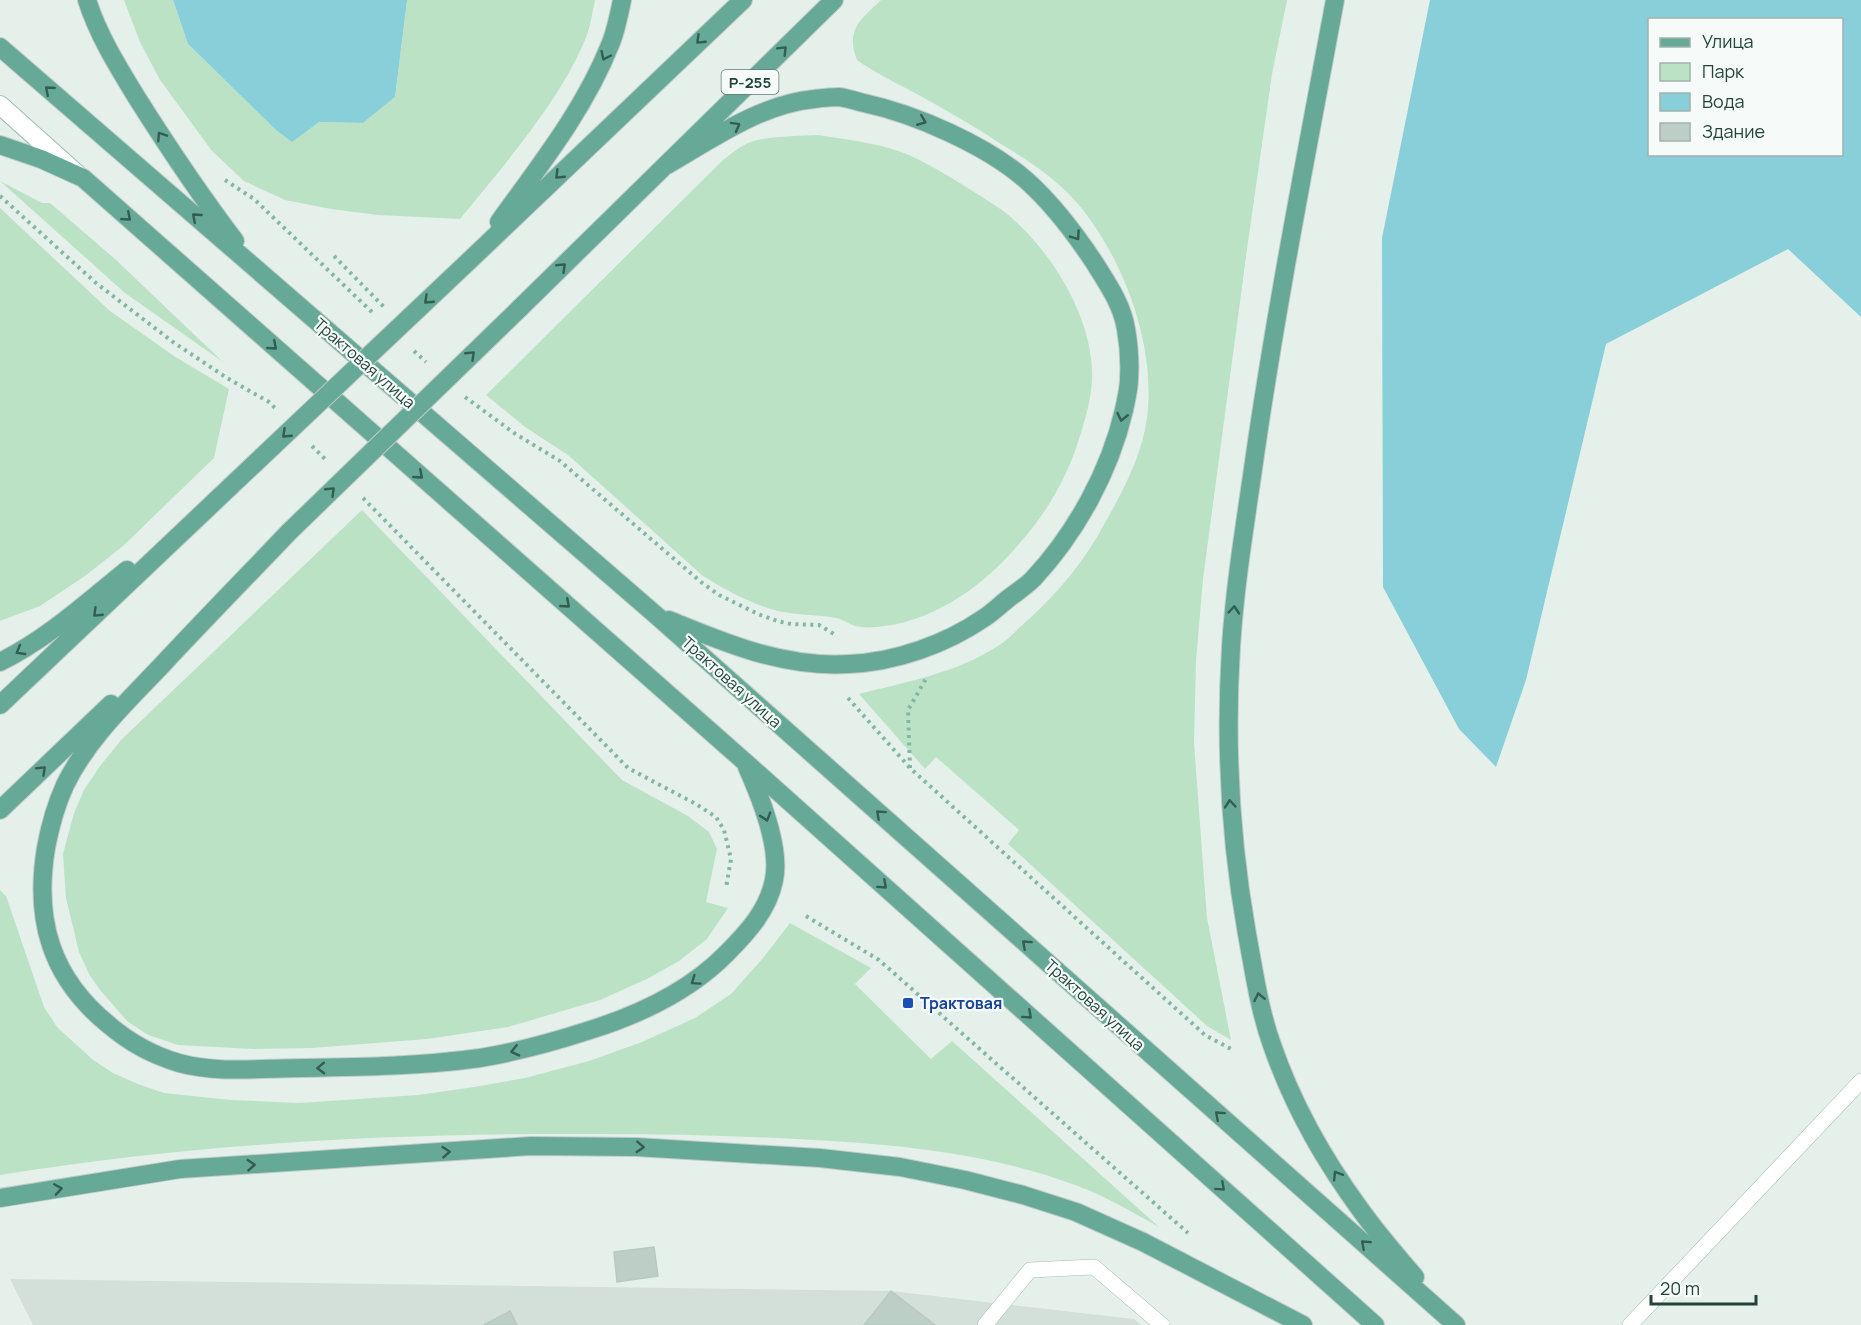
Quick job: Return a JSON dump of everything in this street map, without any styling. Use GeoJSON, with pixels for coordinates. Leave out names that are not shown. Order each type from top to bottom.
{"type":"FeatureCollection","features":[{"type":"Feature","properties":{"kind":"main road"},"geometry":{"type":"LineString","coordinates":[[87,0],[93,17],[121,72],[161,137],[201,196],[256,269]]}},
{"type":"Feature","properties":{"kind":"main road"},"geometry":{"type":"LineString","coordinates":[[470,260],[568,126],[593,83],[611,43],[622,0]]}},
{"type":"Feature","properties":{"kind":"main road"},"geometry":{"type":"LineString","coordinates":[[0,705],[743,0]]}},
{"type":"Feature","properties":{"kind":"main road","name":"Р-255"},"geometry":{"type":"LineString","coordinates":[[667,165],[834,0]]}},
{"type":"Feature","properties":{"kind":"main road"},"geometry":{"type":"LineString","coordinates":[[1335,0],[1267,372],[1238,577],[1229,699],[1230,807],[1243,909],[1259,1000],[1272,1045],[1293,1097],[1321,1150],[1350,1195],[1453,1322]]}},
{"type":"Feature","properties":{"kind":"main road","name":"Трактовая улица"},"geometry":{"type":"LineString","coordinates":[[0,47],[657,616],[1453,1322]]}},
{"type":"Feature","properties":{"kind":"main road"},"geometry":{"type":"LineString","coordinates":[[0,810],[667,165],[750,118],[786,104],[811,99],[839,98],[877,106],[916,118],[949,132],[1025,178],[1052,205],[1073,231],[1116,298],[1125,325],[1129,351],[1130,382],[1116,442],[1091,500],[1057,550],[1030,581],[985,618],[955,635],[896,657],[874,662],[832,664],[780,659],[732,646],[657,616]]}},
{"type":"Feature","properties":{"kind":"main road"},"geometry":{"type":"LineString","coordinates":[[0,105],[746,762],[1375,1325]]}},
{"type":"Feature","properties":{"kind":"main road"},"geometry":{"type":"LineString","coordinates":[[0,145],[83,178]]}},
{"type":"Feature","properties":{"kind":"main road"},"geometry":{"type":"LineString","coordinates":[[0,663],[47,635],[231,486]]}},
{"type":"Feature","properties":{"kind":"main road"},"geometry":{"type":"LineString","coordinates":[[289,532],[116,713],[89,745],[66,784],[53,816],[42,878],[43,915],[52,950],[73,988],[86,1005],[138,1047],[161,1057],[200,1068],[335,1067],[428,1063],[483,1057],[548,1043],[614,1023],[654,1005],[695,981],[715,965],[762,913],[769,895],[775,876],[770,830],[746,762]]}},
{"type":"Feature","properties":{"kind":"main road"},"geometry":{"type":"LineString","coordinates":[[0,1198],[180,1169],[531,1146],[636,1147],[820,1158],[900,1167],[965,1180],[1076,1212],[1143,1242],[1303,1325]]}},
{"type":"Feature","properties":{"kind":"lane"},"geometry":{"type":"LineString","coordinates":[[1630,1325],[1861,1081]]}},
{"type":"Feature","properties":{"kind":"lane"},"geometry":{"type":"LineString","coordinates":[[985,1325],[1030,1270],[1094,1268],[1162,1325]]}},
{"type":"Feature","properties":{"kind":"path"},"geometry":{"type":"LineString","coordinates":[[0,196],[96,283],[173,342],[227,378],[269,402],[278,411]]}},
{"type":"Feature","properties":{"kind":"path"},"geometry":{"type":"LineString","coordinates":[[334,256],[402,325]]}},
{"type":"Feature","properties":{"kind":"path"},"geometry":{"type":"LineString","coordinates":[[311,445],[328,462]]}},
{"type":"Feature","properties":{"kind":"path"},"geometry":{"type":"LineString","coordinates":[[361,496],[628,768],[716,817],[724,830],[731,859],[726,888]]}},
{"type":"Feature","properties":{"kind":"path"},"geometry":{"type":"LineString","coordinates":[[910,768],[908,710],[927,676]]}},
{"type":"Feature","properties":{"kind":"path"},"geometry":{"type":"LineString","coordinates":[[848,698],[910,768],[1205,1035],[1231,1049]]}},
{"type":"Feature","properties":{"kind":"path"},"geometry":{"type":"LineString","coordinates":[[806,915],[879,960],[1191,1236]]}},
{"type":"Feature","properties":{"kind":"shaded area"},"geometry":{"type":"Polygon","coordinates":[[[10,1279],[891,1291],[1134,1319],[1141,1325],[33,1325],[10,1279]]]}},
{"type":"Feature","properties":{"kind":"green space"},"geometry":{"type":"Polygon","coordinates":[[[124,0],[173,0],[188,44],[276,130],[292,141],[319,122],[363,123],[395,97],[407,0],[595,0],[588,32],[564,81],[532,130],[460,219],[378,215],[331,209],[285,200],[244,181],[212,151],[160,80],[140,42],[124,0]]]}},
{"type":"Feature","properties":{"kind":"green space"},"geometry":{"type":"Polygon","coordinates":[[[881,0],[1287,0],[1272,74],[1248,242],[1203,579],[1196,661],[1194,743],[1207,918],[1231,1040],[1207,1026],[1008,844],[1019,830],[936,757],[925,769],[859,694],[930,676],[982,655],[1007,640],[1052,597],[1089,550],[1128,480],[1144,434],[1149,391],[1142,336],[1125,282],[1098,232],[1083,210],[1055,181],[1024,158],[857,60],[853,41],[854,33],[861,19],[881,0]]]}},
{"type":"Feature","properties":{"kind":"green space"},"geometry":{"type":"Polygon","coordinates":[[[818,135],[876,145],[909,155],[954,179],[1006,213],[1038,245],[1052,263],[1076,305],[1090,348],[1091,388],[1084,422],[1068,468],[1055,495],[1038,520],[992,572],[960,597],[924,616],[885,626],[860,627],[836,618],[777,611],[744,599],[713,582],[703,576],[568,455],[525,427],[486,395],[730,154],[748,143],[763,139],[818,135]]]}},
{"type":"Feature","properties":{"kind":"green space"},"geometry":{"type":"Polygon","coordinates":[[[0,181],[42,203],[50,203],[115,259],[223,362],[125,293],[0,181]]]}},
{"type":"Feature","properties":{"kind":"green space"},"geometry":{"type":"Polygon","coordinates":[[[0,208],[110,311],[174,356],[229,389],[214,458],[123,546],[85,576],[40,606],[0,621],[0,208]]]}},
{"type":"Feature","properties":{"kind":"green space"},"geometry":{"type":"Polygon","coordinates":[[[362,510],[622,780],[688,816],[709,832],[717,849],[706,902],[728,908],[707,939],[679,961],[647,979],[600,1000],[508,1027],[427,1039],[312,1048],[253,1049],[178,1045],[148,1035],[127,1021],[100,990],[89,974],[79,952],[66,898],[63,854],[74,813],[84,790],[122,739],[362,510]]]}},
{"type":"Feature","properties":{"kind":"green space"},"geometry":{"type":"Polygon","coordinates":[[[0,890],[6,896],[44,1007],[57,1027],[92,1059],[113,1073],[164,1093],[231,1100],[299,1103],[418,1095],[525,1078],[589,1061],[642,1042],[695,1018],[731,994],[790,923],[871,968],[855,984],[931,1059],[952,1041],[1159,1227],[1086,1189],[1016,1167],[924,1149],[772,1138],[520,1134],[371,1138],[148,1155],[0,1175],[0,890]]]}},
{"type":"Feature","properties":{"kind":"water"},"geometry":{"type":"Polygon","coordinates":[[[173,0],[407,0],[395,97],[363,123],[319,122],[292,142],[276,130],[188,44],[173,0]]]}},
{"type":"Feature","properties":{"kind":"water"},"geometry":{"type":"Polygon","coordinates":[[[1430,0],[1861,0],[1861,317],[1788,249],[1606,344],[1526,680],[1496,767],[1459,729],[1383,587],[1382,238],[1430,0]]]}},
{"type":"Feature","properties":{"kind":"building"},"geometry":{"type":"Polygon","coordinates":[[[654,1247],[658,1276],[617,1282],[614,1252],[654,1247]]]}},
{"type":"Feature","properties":{"kind":"building"},"geometry":{"type":"Polygon","coordinates":[[[891,1291],[935,1325],[864,1325],[891,1291]]]}},
{"type":"Feature","properties":{"kind":"building"},"geometry":{"type":"Polygon","coordinates":[[[510,1311],[517,1325],[484,1325],[510,1311]]]}},
{"type":"Feature","properties":{"kind":"place","name":"Трактовая"},"geometry":{"type":"Point","coordinates":[908,1003]}}]}
